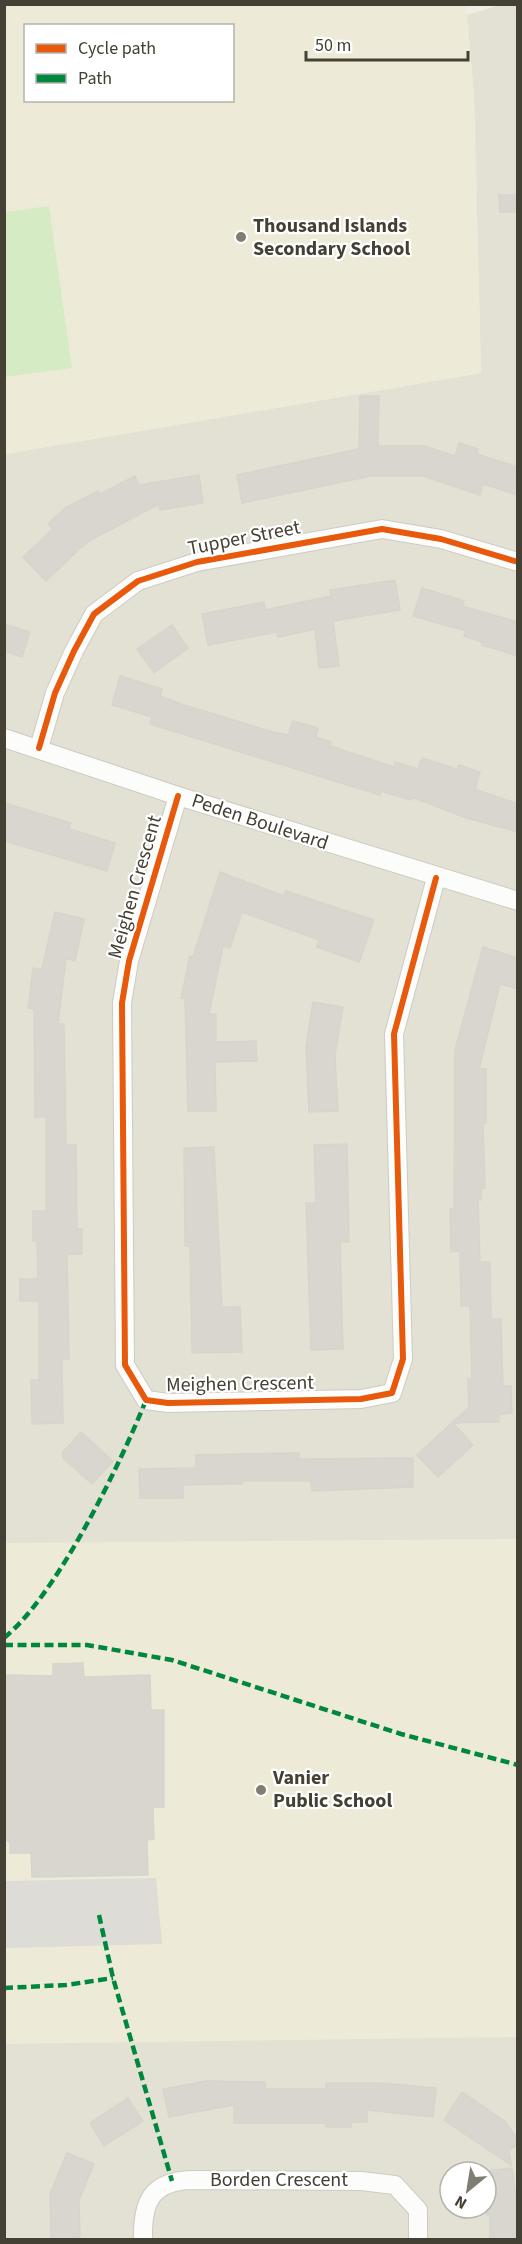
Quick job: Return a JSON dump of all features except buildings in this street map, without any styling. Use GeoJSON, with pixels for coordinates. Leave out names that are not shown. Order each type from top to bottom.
{"type":"FeatureCollection","features":[{"type":"Feature","properties":{"kind":"street","name":"Tupper Street"},"geometry":{"type":"LineString","coordinates":[[39,748],[55,693],[94,614],[138,581],[197,562],[382,529],[441,539],[518,562]]}},
{"type":"Feature","properties":{"kind":"street","name":"Peden Boulevard"},"geometry":{"type":"LineString","coordinates":[[4,738],[436,878],[518,901]]}},
{"type":"Feature","properties":{"kind":"street","name":"Meighen Crescent"},"geometry":{"type":"LineString","coordinates":[[178,796],[129,961],[122,1003],[125,1365],[147,1400],[168,1403],[361,1399],[392,1393],[403,1359],[394,1034],[436,878]]}},
{"type":"Feature","properties":{"kind":"street","name":"Borden Crescent"},"geometry":{"type":"LineString","coordinates":[[142,2240],[142,2216],[153,2192],[172,2181],[192,2180],[361,2181],[395,2185],[418,2210],[418,2240]]}},
{"type":"Feature","properties":{"kind":"shaded area","name":"Thousand Islands Secondary School"},"geometry":{"type":"Polygon","coordinates":[[[5,5],[466,5],[474,96],[481,373],[5,454],[5,5]]]}},
{"type":"Feature","properties":{"kind":"shaded area"},"geometry":{"type":"Polygon","coordinates":[[[500,5],[517,5],[517,2239],[5,2240],[5,454],[481,373],[474,96],[467,15],[500,5]]]}},
{"type":"Feature","properties":{"kind":"shaded area","name":"Vanier Public School"},"geometry":{"type":"Polygon","coordinates":[[[517,1539],[517,2037],[5,2044],[4,1543],[517,1539]]]}},
{"type":"Feature","properties":{"kind":"shaded area"},"geometry":{"type":"Polygon","coordinates":[[[156,1878],[162,1944],[5,1948],[5,1881],[156,1878]]]}},
{"type":"Feature","properties":{"kind":"green space"},"geometry":{"type":"Polygon","coordinates":[[[49,206],[72,368],[5,377],[5,212],[49,206]]]}},
{"type":"Feature","properties":{"kind":"marked path"},"geometry":{"type":"LineString","coordinates":[[4,1638],[45,1592],[65,1561],[104,1493],[146,1400]]}},
{"type":"Feature","properties":{"kind":"marked path"},"geometry":{"type":"LineString","coordinates":[[4,1645],[87,1645],[172,1660],[401,1734],[518,1765]]}},
{"type":"Feature","properties":{"kind":"marked path"},"geometry":{"type":"LineString","coordinates":[[99,1915],[113,1978],[172,2181]]}},
{"type":"Feature","properties":{"kind":"marked path"},"geometry":{"type":"LineString","coordinates":[[4,1988],[66,1985],[113,1978]]}},
{"type":"Feature","properties":{"kind":"cycle path"},"geometry":{"type":"LineString","coordinates":[[39,748],[55,693],[94,614],[138,581],[197,562],[382,529],[441,539],[518,562]]}},
{"type":"Feature","properties":{"kind":"cycle path"},"geometry":{"type":"LineString","coordinates":[[178,796],[129,961],[122,1003],[125,1365],[146,1400],[168,1403],[361,1399],[392,1393],[403,1359],[394,1034],[436,878]]}},
{"type":"Feature","properties":{"kind":"place","name":"Thousand Islands Secondary School"},"geometry":{"type":"Point","coordinates":[241,237]}},
{"type":"Feature","properties":{"kind":"place","name":"Vanier Public School"},"geometry":{"type":"Point","coordinates":[261,1790]}}]}
